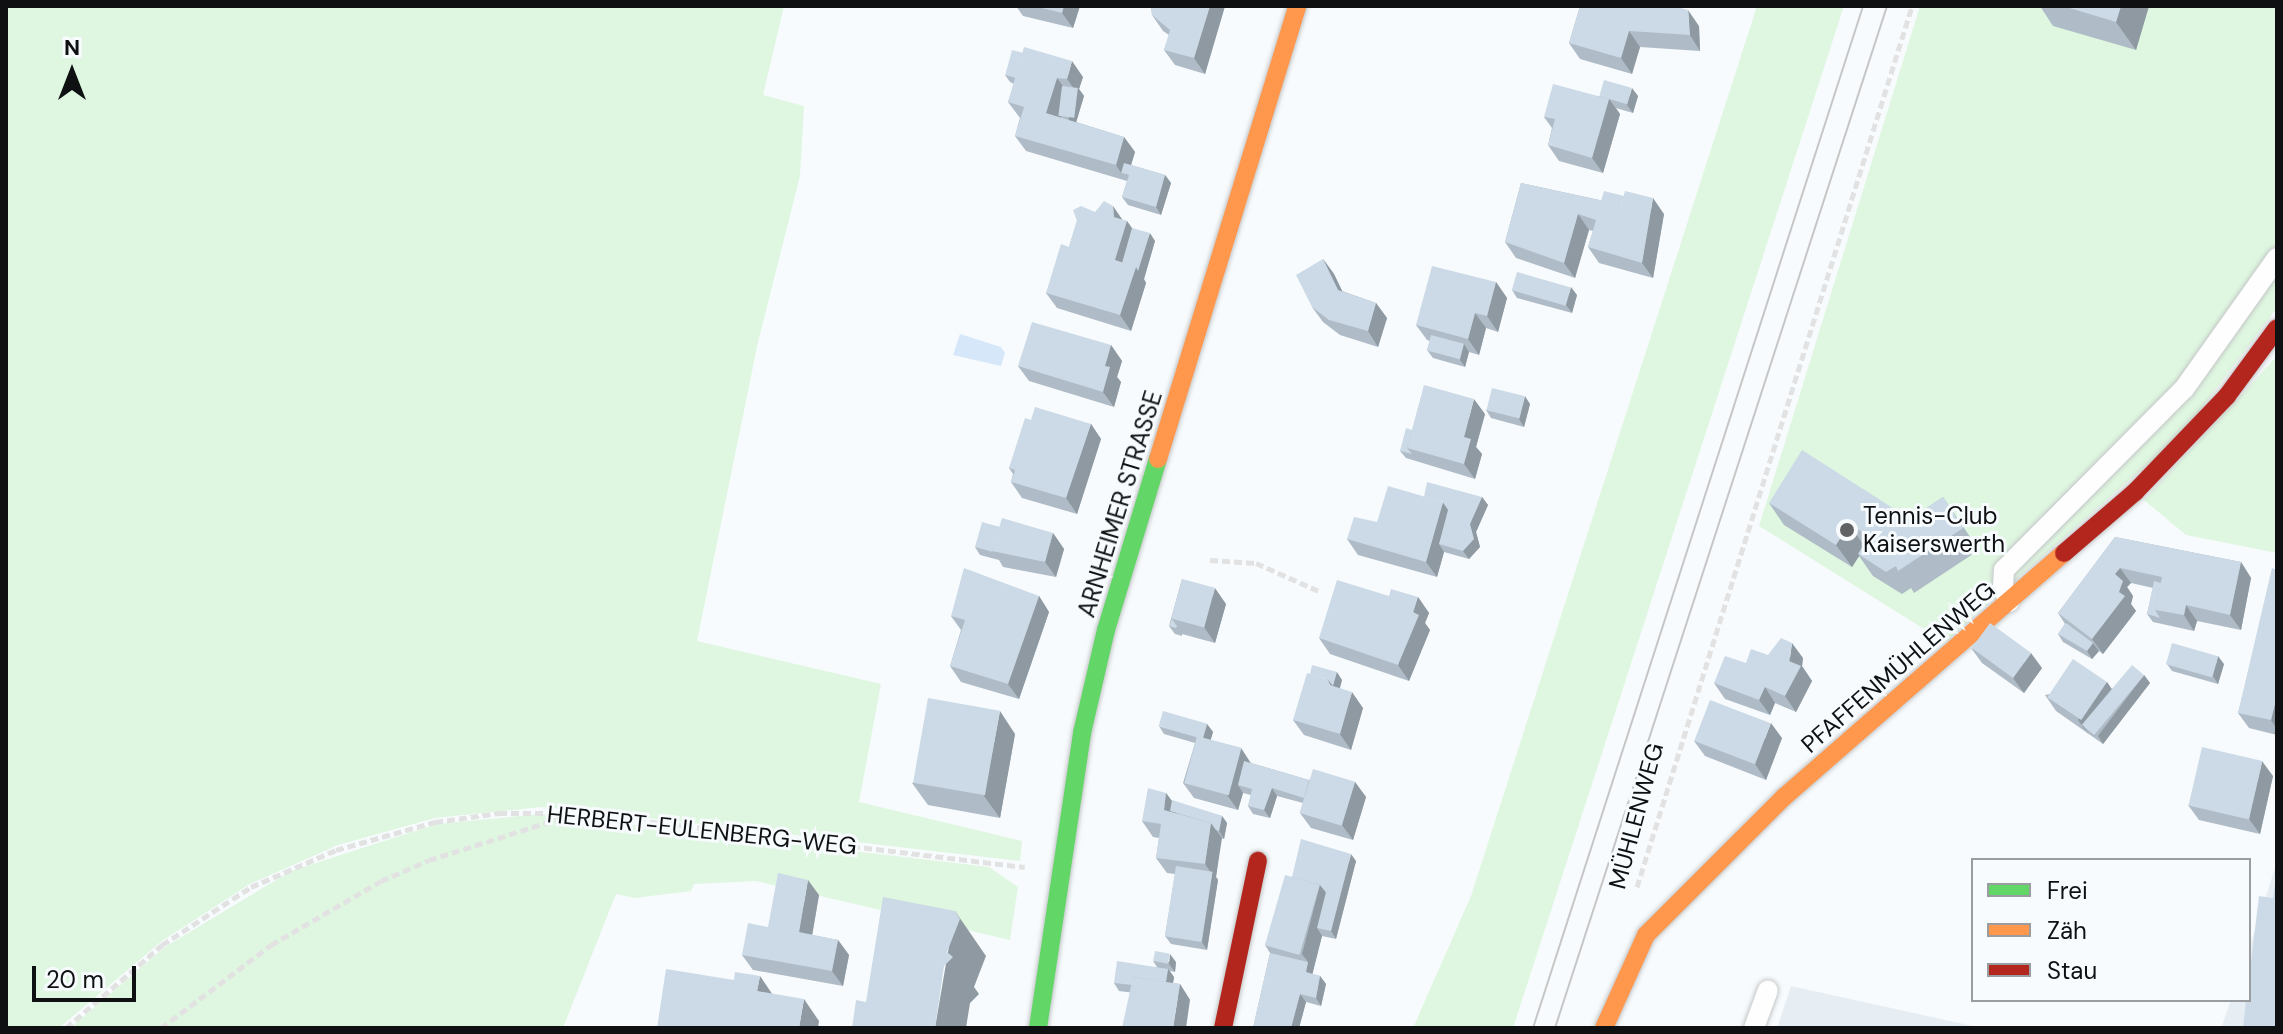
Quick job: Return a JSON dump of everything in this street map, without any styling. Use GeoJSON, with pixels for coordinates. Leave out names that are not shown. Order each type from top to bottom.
{"type":"FeatureCollection","features":[{"type":"Feature","properties":{"kind":"street","name":"ARNHEIMER STRASSE"},"geometry":{"type":"LineString","coordinates":[[1038,1028],[1082,733],[1106,630],[1297,6]]}},
{"type":"Feature","properties":{"kind":"street","name":"PFAFFENMÜHLENWEG"},"geometry":{"type":"LineString","coordinates":[[1646,935],[1784,797],[2009,602],[2193,434],[2277,328]]}},
{"type":"Feature","properties":{"kind":"street"},"geometry":{"type":"LineString","coordinates":[[1223,1028],[1258,861]]}},
{"type":"Feature","properties":{"kind":"street"},"geometry":{"type":"LineString","coordinates":[[1604,1028],[1646,935]]}},
{"type":"Feature","properties":{"kind":"lane"},"geometry":{"type":"LineString","coordinates":[[2009,602],[2003,587],[2004,570],[2184,389],[2277,258]]}},
{"type":"Feature","properties":{"kind":"lane"},"geometry":{"type":"LineString","coordinates":[[1754,1028],[1768,990]]}},
{"type":"Feature","properties":{"kind":"path","name":"MÜHLENWEG"},"geometry":{"type":"LineString","coordinates":[[1646,935],[1636,892],[1912,6]]}},
{"type":"Feature","properties":{"kind":"path"},"geometry":{"type":"LineString","coordinates":[[1210,560],[1256,563],[1321,592]]}},
{"type":"Feature","properties":{"kind":"path","name":"HERBERT-EULENBERG-WEG"},"geometry":{"type":"LineString","coordinates":[[66,1028],[162,945],[290,868],[435,822],[499,813],[578,813],[1061,871]]}},
{"type":"Feature","properties":{"kind":"path"},"geometry":{"type":"LineString","coordinates":[[161,1028],[271,945],[381,881],[429,860],[578,813]]}},
{"type":"Feature","properties":{"kind":"shaded area"},"geometry":{"type":"Polygon","coordinates":[[[2277,862],[2277,1028],[2221,1028],[2230,1002],[2251,1002],[2251,942],[2277,862]]]}},
{"type":"Feature","properties":{"kind":"shaded area"},"geometry":{"type":"Polygon","coordinates":[[[1791,986],[1982,1028],[1777,1028],[1791,986]]]}},
{"type":"Feature","properties":{"kind":"green space"},"geometry":{"type":"Polygon","coordinates":[[[6,6],[784,6],[763,95],[804,106],[800,176],[758,342],[697,641],[881,684],[859,802],[1022,841],[1020,861],[541,807],[435,818],[338,845],[250,884],[162,941],[59,1028],[6,1028],[6,6]]]}},
{"type":"Feature","properties":{"kind":"green space"},"geometry":{"type":"Polygon","coordinates":[[[1757,6],[1844,6],[1513,1028],[1413,1028],[1471,896],[1757,6]]]}},
{"type":"Feature","properties":{"kind":"green space"},"geometry":{"type":"Polygon","coordinates":[[[1920,6],[2277,6],[2277,308],[2183,433],[1945,642],[1759,526],[1920,6]]]}},
{"type":"Feature","properties":{"kind":"green space"},"geometry":{"type":"Polygon","coordinates":[[[2277,356],[2277,553],[2186,535],[2144,500],[2277,356]]]}},
{"type":"Feature","properties":{"kind":"green space"},"geometry":{"type":"Polygon","coordinates":[[[541,814],[989,867],[1018,887],[1010,940],[756,881],[694,884],[691,891],[635,898],[616,894],[563,1028],[70,1028],[165,947],[291,871],[437,824],[541,814]]]}},
{"type":"Feature","properties":{"kind":"water"},"geometry":{"type":"Polygon","coordinates":[[[960,334],[1001,347],[1005,353],[1001,366],[953,355],[960,334]]]}},
{"type":"Feature","properties":{"kind":"building"},"geometry":{"type":"Polygon","coordinates":[[[1034,6],[1064,6],[1062,13],[1034,6]]]}},
{"type":"Feature","properties":{"kind":"building"},"geometry":{"type":"Polygon","coordinates":[[[1151,6],[1210,6],[1194,58],[1164,50],[1170,30],[1152,15],[1151,6]]]}},
{"type":"Feature","properties":{"kind":"building"},"geometry":{"type":"Polygon","coordinates":[[[1580,6],[1673,6],[1688,10],[1690,35],[1629,31],[1621,58],[1569,43],[1580,6]]]}},
{"type":"Feature","properties":{"kind":"building"},"geometry":{"type":"Polygon","coordinates":[[[2063,6],[2121,6],[2116,22],[2063,6]]]}},
{"type":"Feature","properties":{"kind":"building"},"geometry":{"type":"Polygon","coordinates":[[[1024,47],[1072,61],[1067,79],[1057,78],[1046,113],[1124,137],[1116,165],[1015,136],[1024,107],[1008,102],[1024,47]]]}},
{"type":"Feature","properties":{"kind":"building"},"geometry":{"type":"Polygon","coordinates":[[[1012,50],[1023,53],[1016,78],[1005,75],[1012,50]]]}},
{"type":"Feature","properties":{"kind":"building"},"geometry":{"type":"Polygon","coordinates":[[[1604,80],[1632,88],[1627,104],[1599,96],[1604,80]]]}},
{"type":"Feature","properties":{"kind":"building"},"geometry":{"type":"Polygon","coordinates":[[[1553,84],[1609,99],[1592,158],[1548,145],[1555,119],[1544,117],[1553,84]]]}},
{"type":"Feature","properties":{"kind":"building"},"geometry":{"type":"Polygon","coordinates":[[[1062,86],[1078,88],[1074,118],[1058,116],[1062,86]]]}},
{"type":"Feature","properties":{"kind":"building"},"geometry":{"type":"Polygon","coordinates":[[[1124,163],[1165,175],[1156,207],[1122,197],[1129,175],[1121,173],[1124,163]]]}},
{"type":"Feature","properties":{"kind":"building"},"geometry":{"type":"Polygon","coordinates":[[[1521,183],[1621,205],[1625,191],[1653,198],[1642,263],[1588,247],[1596,220],[1578,214],[1564,263],[1505,242],[1521,183]]]}},
{"type":"Feature","properties":{"kind":"building"},"geometry":{"type":"Polygon","coordinates":[[[1604,191],[1624,196],[1621,205],[1601,201],[1604,191]]]}},
{"type":"Feature","properties":{"kind":"building"},"geometry":{"type":"Polygon","coordinates":[[[1104,201],[1113,206],[1114,217],[1127,221],[1115,260],[1136,267],[1120,315],[1046,293],[1061,244],[1069,247],[1077,221],[1073,210],[1081,206],[1095,212],[1104,201]]]}},
{"type":"Feature","properties":{"kind":"building"},"geometry":{"type":"Polygon","coordinates":[[[1132,228],[1150,233],[1138,271],[1136,267],[1122,263],[1132,228]]]}},
{"type":"Feature","properties":{"kind":"building"},"geometry":{"type":"Polygon","coordinates":[[[1323,259],[1338,290],[1376,303],[1368,331],[1329,320],[1312,307],[1296,275],[1323,259]]]}},
{"type":"Feature","properties":{"kind":"building"},"geometry":{"type":"Polygon","coordinates":[[[1432,266],[1496,282],[1487,316],[1475,313],[1468,339],[1416,325],[1432,266]]]}},
{"type":"Feature","properties":{"kind":"building"},"geometry":{"type":"Polygon","coordinates":[[[1517,272],[1571,287],[1566,306],[1512,290],[1517,272]]]}},
{"type":"Feature","properties":{"kind":"building"},"geometry":{"type":"Polygon","coordinates":[[[1032,322],[1111,345],[1105,366],[1110,367],[1103,392],[1018,366],[1032,322]]]}},
{"type":"Feature","properties":{"kind":"building"},"geometry":{"type":"Polygon","coordinates":[[[1431,335],[1464,344],[1460,359],[1427,350],[1431,335]]]}},
{"type":"Feature","properties":{"kind":"building"},"geometry":{"type":"Polygon","coordinates":[[[1424,385],[1474,399],[1464,437],[1471,439],[1464,464],[1407,448],[1424,385]]]}},
{"type":"Feature","properties":{"kind":"building"},"geometry":{"type":"Polygon","coordinates":[[[1492,388],[1525,396],[1519,419],[1486,410],[1492,388]]]}},
{"type":"Feature","properties":{"kind":"building"},"geometry":{"type":"Polygon","coordinates":[[[1035,407],[1091,424],[1066,498],[1011,482],[1015,470],[1009,468],[1025,418],[1031,420],[1035,407]]]}},
{"type":"Feature","properties":{"kind":"building"},"geometry":{"type":"Polygon","coordinates":[[[1406,428],[1412,430],[1407,448],[1412,454],[1400,451],[1406,428]]]}},
{"type":"Feature","properties":{"kind":"building"},"geometry":{"type":"Polygon","coordinates":[[[1802,450],[1910,519],[1943,497],[1963,528],[1898,571],[1896,566],[1886,572],[1858,554],[1869,536],[1849,524],[1836,545],[1769,503],[1802,450]]]}},
{"type":"Feature","properties":{"kind":"building"},"geometry":{"type":"Polygon","coordinates":[[[1427,482],[1482,497],[1470,524],[1474,539],[1463,551],[1439,544],[1448,510],[1443,502],[1424,497],[1427,482]]]}},
{"type":"Feature","properties":{"kind":"building"},"geometry":{"type":"Polygon","coordinates":[[[1388,486],[1443,502],[1426,562],[1347,539],[1354,517],[1377,522],[1388,486]]]}},
{"type":"Feature","properties":{"kind":"building"},"geometry":{"type":"Polygon","coordinates":[[[1002,518],[1053,533],[1045,562],[992,551],[1002,518]]]}},
{"type":"Feature","properties":{"kind":"building"},"geometry":{"type":"Polygon","coordinates":[[[982,522],[1000,527],[993,552],[975,547],[982,522]]]}},
{"type":"Feature","properties":{"kind":"building"},"geometry":{"type":"Polygon","coordinates":[[[2115,537],[2241,562],[2230,615],[2186,605],[2184,615],[2155,610],[2162,577],[2120,568],[2115,574],[2123,581],[2119,592],[2125,596],[2092,639],[2058,613],[2115,537]]]}},
{"type":"Feature","properties":{"kind":"building"},"geometry":{"type":"Polygon","coordinates":[[[964,568],[1039,596],[1008,684],[950,666],[965,620],[951,616],[964,568]]]}},
{"type":"Feature","properties":{"kind":"building"},"geometry":{"type":"Polygon","coordinates":[[[2272,568],[2277,570],[2277,696],[2271,720],[2238,713],[2272,568]]]}},
{"type":"Feature","properties":{"kind":"building"},"geometry":{"type":"Polygon","coordinates":[[[1182,579],[1215,588],[1204,627],[1171,619],[1182,579]]]}},
{"type":"Feature","properties":{"kind":"building"},"geometry":{"type":"Polygon","coordinates":[[[1337,580],[1389,596],[1391,589],[1418,597],[1413,612],[1419,615],[1398,665],[1319,638],[1337,580]]]}},
{"type":"Feature","properties":{"kind":"building"},"geometry":{"type":"Polygon","coordinates":[[[2154,581],[2161,583],[2155,610],[2160,618],[2147,614],[2154,581]]]}},
{"type":"Feature","properties":{"kind":"building"},"geometry":{"type":"Polygon","coordinates":[[[1990,623],[2031,653],[2013,678],[1972,648],[1990,623]]]}},
{"type":"Feature","properties":{"kind":"building"},"geometry":{"type":"Polygon","coordinates":[[[2066,623],[2093,643],[2087,651],[2058,634],[2066,623]]]}},
{"type":"Feature","properties":{"kind":"building"},"geometry":{"type":"Polygon","coordinates":[[[1781,638],[1792,643],[1789,661],[1801,666],[1785,696],[1765,687],[1759,700],[1714,683],[1725,656],[1746,663],[1751,649],[1768,655],[1781,638]]]}},
{"type":"Feature","properties":{"kind":"building"},"geometry":{"type":"Polygon","coordinates":[[[2172,643],[2218,656],[2212,677],[2166,664],[2172,643]]]}},
{"type":"Feature","properties":{"kind":"building"},"geometry":{"type":"Polygon","coordinates":[[[2073,659],[2107,682],[2081,720],[2047,697],[2073,659]]]}},
{"type":"Feature","properties":{"kind":"building"},"geometry":{"type":"Polygon","coordinates":[[[1312,665],[1337,672],[1333,686],[1327,679],[1310,674],[1312,665]]]}},
{"type":"Feature","properties":{"kind":"building"},"geometry":{"type":"Polygon","coordinates":[[[2132,665],[2144,675],[2094,735],[2082,725],[2132,665]]]}},
{"type":"Feature","properties":{"kind":"building"},"geometry":{"type":"Polygon","coordinates":[[[1307,673],[1352,692],[1340,734],[1293,720],[1307,673]]]}},
{"type":"Feature","properties":{"kind":"building"},"geometry":{"type":"Polygon","coordinates":[[[928,698],[1000,711],[985,795],[913,783],[928,698]]]}},
{"type":"Feature","properties":{"kind":"building"},"geometry":{"type":"Polygon","coordinates":[[[1710,700],[1771,723],[1755,764],[1694,741],[1710,700]]]}},
{"type":"Feature","properties":{"kind":"building"},"geometry":{"type":"Polygon","coordinates":[[[1163,711],[1207,724],[1203,739],[1159,726],[1163,711]]]}},
{"type":"Feature","properties":{"kind":"building"},"geometry":{"type":"Polygon","coordinates":[[[1197,736],[1241,748],[1229,795],[1184,783],[1197,736]]]}},
{"type":"Feature","properties":{"kind":"building"},"geometry":{"type":"Polygon","coordinates":[[[2202,747],[2262,761],[2249,819],[2189,805],[2202,747]]]}},
{"type":"Feature","properties":{"kind":"building"},"geometry":{"type":"Polygon","coordinates":[[[1244,761],[1309,780],[1304,798],[1272,788],[1264,810],[1248,806],[1252,789],[1238,785],[1244,761]]]}},
{"type":"Feature","properties":{"kind":"building"},"geometry":{"type":"Polygon","coordinates":[[[1313,769],[1355,782],[1342,826],[1300,813],[1313,769]]]}},
{"type":"Feature","properties":{"kind":"building"},"geometry":{"type":"Polygon","coordinates":[[[1148,788],[1166,793],[1164,810],[1211,823],[1205,864],[1156,858],[1161,824],[1142,821],[1148,788]]]}},
{"type":"Feature","properties":{"kind":"building"},"geometry":{"type":"Polygon","coordinates":[[[1172,800],[1222,816],[1219,831],[1211,823],[1170,811],[1172,800]]]}},
{"type":"Feature","properties":{"kind":"building"},"geometry":{"type":"Polygon","coordinates":[[[1301,839],[1351,854],[1331,931],[1317,928],[1326,892],[1320,885],[1292,877],[1301,839]]]}},
{"type":"Feature","properties":{"kind":"building"},"geometry":{"type":"Polygon","coordinates":[[[1176,866],[1213,872],[1201,942],[1165,936],[1176,866]]]}},
{"type":"Feature","properties":{"kind":"building"},"geometry":{"type":"Polygon","coordinates":[[[2277,870],[2277,1028],[2243,1028],[2246,1002],[2251,1002],[2251,962],[2259,896],[2273,898],[2277,870]]]}},
{"type":"Feature","properties":{"kind":"building"},"geometry":{"type":"Polygon","coordinates":[[[778,873],[808,880],[799,932],[838,940],[832,971],[742,955],[748,923],[768,927],[778,873]]]}},
{"type":"Feature","properties":{"kind":"building"},"geometry":{"type":"Polygon","coordinates":[[[1285,875],[1320,885],[1299,955],[1265,945],[1285,875]]]}},
{"type":"Feature","properties":{"kind":"building"},"geometry":{"type":"Polygon","coordinates":[[[883,897],[955,911],[960,919],[947,952],[953,957],[944,966],[935,1028],[852,1028],[856,1000],[866,1002],[883,897]]]}},
{"type":"Feature","properties":{"kind":"building"},"geometry":{"type":"Polygon","coordinates":[[[1155,951],[1170,954],[1168,964],[1153,961],[1155,951]]]}},
{"type":"Feature","properties":{"kind":"building"},"geometry":{"type":"Polygon","coordinates":[[[1270,953],[1308,962],[1306,972],[1320,976],[1316,998],[1300,994],[1291,1028],[1253,1028],[1270,953]]]}},
{"type":"Feature","properties":{"kind":"building"},"geometry":{"type":"Polygon","coordinates":[[[1117,961],[1168,969],[1166,982],[1133,977],[1132,985],[1114,983],[1117,961]]]}},
{"type":"Feature","properties":{"kind":"building"},"geometry":{"type":"Polygon","coordinates":[[[666,969],[734,980],[735,972],[760,976],[757,991],[804,999],[799,1028],[657,1028],[666,969]]]}},
{"type":"Feature","properties":{"kind":"building"},"geometry":{"type":"Polygon","coordinates":[[[1133,977],[1180,984],[1173,1028],[1122,1028],[1133,977]]]}},
{"type":"Feature","properties":{"kind":"tram line"},"geometry":{"type":"LineString","coordinates":[[1533,1028],[1863,6]]}},
{"type":"Feature","properties":{"kind":"tram line"},"geometry":{"type":"LineString","coordinates":[[1555,1028],[1887,6]]}},
{"type":"Feature","properties":{"kind":"traffic: fast"},"geometry":{"type":"LineString","coordinates":[[1038,1028],[1082,733],[1106,630],[1158,459]]}},
{"type":"Feature","properties":{"kind":"traffic: slow"},"geometry":{"type":"LineString","coordinates":[[1158,459],[1297,6]]}},
{"type":"Feature","properties":{"kind":"traffic: slow"},"geometry":{"type":"LineString","coordinates":[[1604,1028],[1646,935],[1784,797],[2064,553]]}},
{"type":"Feature","properties":{"kind":"traffic: jam"},"geometry":{"type":"LineString","coordinates":[[2064,553],[2135,492],[2227,396],[2277,328]]}},
{"type":"Feature","properties":{"kind":"traffic: jam"},"geometry":{"type":"LineString","coordinates":[[1223,1028],[1258,861]]}},
{"type":"Feature","properties":{"kind":"place","name":"Tennis-Club Kaiserswerth"},"geometry":{"type":"Point","coordinates":[1847,530]}}]}
